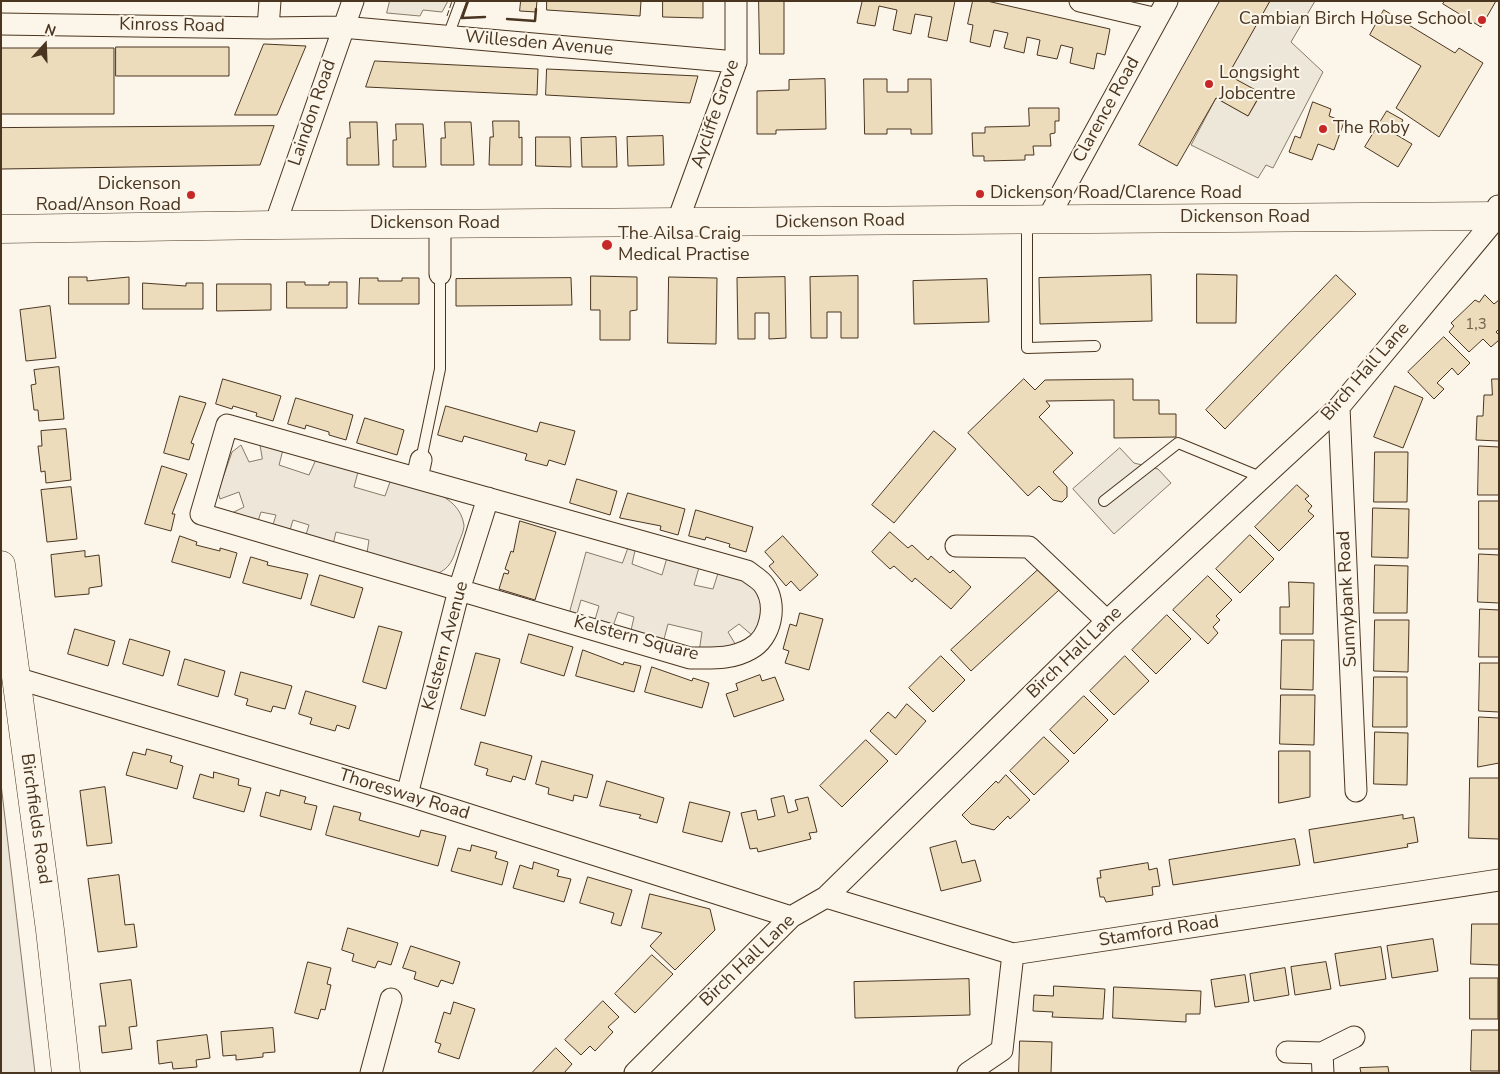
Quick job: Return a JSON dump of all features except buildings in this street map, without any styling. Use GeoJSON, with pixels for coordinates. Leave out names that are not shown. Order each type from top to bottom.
{"type":"FeatureCollection","features":[{"type":"Feature","properties":{"kind":"highway","name":"Dickenson Road"},"geometry":{"type":"LineString","coordinates":[[1,229],[275,225],[1037,220],[1498,212]]}},
{"type":"Feature","properties":{"kind":"highway","name":"Birchfields Road"},"geometry":{"type":"LineString","coordinates":[[1,565],[50,930],[66,1073]]}},
{"type":"Feature","properties":{"kind":"street"},"geometry":{"type":"LineString","coordinates":[[268,28],[270,1]]}},
{"type":"Feature","properties":{"kind":"street","name":"Laindon Road"},"geometry":{"type":"LineString","coordinates":[[275,225],[342,27],[353,1]]}},
{"type":"Feature","properties":{"kind":"street","name":"Aycliffe Grove"},"geometry":{"type":"LineString","coordinates":[[678,223],[736,62],[736,1]]}},
{"type":"Feature","properties":{"kind":"street"},"geometry":{"type":"LineString","coordinates":[[1080,1],[1162,10]]}},
{"type":"Feature","properties":{"kind":"street","name":"Clarence Road"},"geometry":{"type":"LineString","coordinates":[[1037,220],[1162,10]]}},
{"type":"Feature","properties":{"kind":"street","name":"Kinross Road"},"geometry":{"type":"LineString","coordinates":[[1,24],[268,28],[342,27]]}},
{"type":"Feature","properties":{"kind":"street","name":"Willesden Avenue"},"geometry":{"type":"LineString","coordinates":[[342,27],[736,62]]}},
{"type":"Feature","properties":{"kind":"street","name":"Birch Hall Lane"},"geometry":{"type":"LineString","coordinates":[[635,1073],[791,917],[826,897],[1107,621],[1339,407],[1498,212]]}},
{"type":"Feature","properties":{"kind":"street"},"geometry":{"type":"LineString","coordinates":[[440,224],[440,274]]}},
{"type":"Feature","properties":{"kind":"street","name":"Sunnybank Road"},"geometry":{"type":"LineString","coordinates":[[1339,407],[1356,791]]}},
{"type":"Feature","properties":{"kind":"street","name":"Kelstern Square"},"geometry":{"type":"LineString","coordinates":[[227,425],[419,469],[488,498],[747,570],[765,585],[772,611],[767,634],[751,649],[722,659],[690,658],[201,514],[227,425]]}},
{"type":"Feature","properties":{"kind":"street","name":"Kelstern Avenue"},"geometry":{"type":"LineString","coordinates":[[407,795],[459,590],[488,498]]}},
{"type":"Feature","properties":{"kind":"street"},"geometry":{"type":"LineString","coordinates":[[956,546],[1029,547],[1107,621]]}},
{"type":"Feature","properties":{"kind":"street","name":"Thoresway Road"},"geometry":{"type":"LineString","coordinates":[[16,678],[407,795],[791,917]]}},
{"type":"Feature","properties":{"kind":"street","name":"Stamford Road"},"geometry":{"type":"LineString","coordinates":[[826,897],[1013,954],[1499,880]]}},
{"type":"Feature","properties":{"kind":"street"},"geometry":{"type":"LineString","coordinates":[[968,1073],[1002,1050],[1013,954]]}},
{"type":"Feature","properties":{"kind":"street"},"geometry":{"type":"LineString","coordinates":[[371,1073],[391,999]]}},
{"type":"Feature","properties":{"kind":"street"},"geometry":{"type":"LineString","coordinates":[[1287,1052],[1322,1063],[1354,1037]]}},
{"type":"Feature","properties":{"kind":"lane"},"geometry":{"type":"LineString","coordinates":[[448,36],[461,1]]}},
{"type":"Feature","properties":{"kind":"lane"},"geometry":{"type":"LineString","coordinates":[[1037,220],[1028,348],[1095,346]]}},
{"type":"Feature","properties":{"kind":"lane"},"geometry":{"type":"LineString","coordinates":[[419,469],[440,369],[440,274]]}},
{"type":"Feature","properties":{"kind":"lane"},"geometry":{"type":"LineString","coordinates":[[1104,501],[1178,443],[1262,478]]}},
{"type":"Feature","properties":{"kind":"shaded area"},"geometry":{"type":"Polygon","coordinates":[[[390,1],[448,1],[442,12],[423,10],[420,16],[387,13],[390,1]]]}},
{"type":"Feature","properties":{"kind":"shaded area"},"geometry":{"type":"Polygon","coordinates":[[[1270,1],[1315,1],[1291,42],[1323,72],[1273,168],[1266,165],[1258,178],[1191,145],[1216,98],[1248,116],[1261,94],[1228,75],[1270,1]]]}},
{"type":"Feature","properties":{"kind":"shaded area"},"geometry":{"type":"Polygon","coordinates":[[[260,443],[284,446],[279,465],[309,475],[318,455],[359,468],[354,487],[385,496],[391,479],[424,488],[446,498],[460,514],[464,525],[451,562],[441,572],[431,576],[366,559],[369,540],[336,532],[332,549],[304,541],[309,525],[293,520],[288,537],[271,531],[276,515],[261,512],[256,527],[228,515],[244,507],[239,492],[220,499],[218,492],[232,452],[241,445],[249,462],[262,459],[260,443]]]}},
{"type":"Feature","properties":{"kind":"shaded area"},"geometry":{"type":"Polygon","coordinates":[[[1120,448],[1134,463],[1158,469],[1171,483],[1114,534],[1073,489],[1120,448]]]}},
{"type":"Feature","properties":{"kind":"shaded area"},"geometry":{"type":"Polygon","coordinates":[[[629,546],[636,546],[632,564],[662,575],[668,554],[700,564],[694,585],[713,589],[719,570],[742,578],[758,590],[761,602],[761,619],[753,636],[739,624],[728,632],[737,647],[699,652],[702,632],[668,624],[663,643],[630,635],[634,617],[618,612],[612,629],[594,623],[599,606],[581,600],[576,617],[569,614],[586,552],[622,563],[629,546]]]}},
{"type":"Feature","properties":{"kind":"shaded area"},"geometry":{"type":"Polygon","coordinates":[[[1,784],[35,1073],[1,1073],[1,784]]]}},
{"type":"Feature","properties":{"kind":"fence"},"geometry":{"type":"LineString","coordinates":[[447,16],[452,1]]}},
{"type":"Feature","properties":{"kind":"wall"},"geometry":{"type":"LineString","coordinates":[[468,1],[462,18],[485,17]]}},
{"type":"Feature","properties":{"kind":"wall"},"geometry":{"type":"LineString","coordinates":[[507,19],[535,21],[536,9]]}},
{"type":"Feature","properties":{"kind":"place","name":"Cambian Birch House School"},"geometry":{"type":"Point","coordinates":[1482,20]}},
{"type":"Feature","properties":{"kind":"place","name":"Longsight Jobcentre"},"geometry":{"type":"Point","coordinates":[1209,84]}},
{"type":"Feature","properties":{"kind":"place","name":"The Roby"},"geometry":{"type":"Point","coordinates":[1323,129]}},
{"type":"Feature","properties":{"kind":"place","name":"Dickenson Road/Clarence Road"},"geometry":{"type":"Point","coordinates":[980,194]}},
{"type":"Feature","properties":{"kind":"place","name":"Dickenson Road/Anson Road"},"geometry":{"type":"Point","coordinates":[191,195]}},
{"type":"Feature","properties":{"kind":"place","name":"The Ailsa Craig Medical Practise"},"geometry":{"type":"Point","coordinates":[607,245]}}]}
